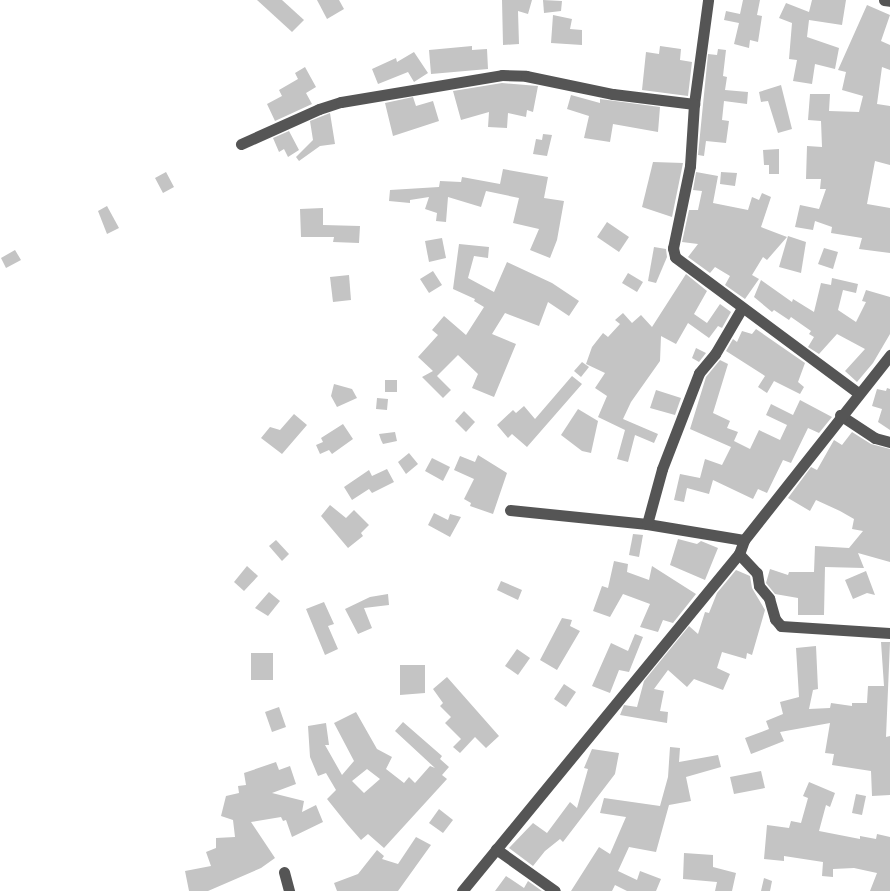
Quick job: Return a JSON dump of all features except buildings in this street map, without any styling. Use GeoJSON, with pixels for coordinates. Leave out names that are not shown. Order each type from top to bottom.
{"type":"FeatureCollection","features":[{"type":"Feature","properties":{"kind":"street"},"geometry":{"type":"LineString","coordinates":[[708,0],[694,104],[690,166],[673,248],[680,263],[858,393]]}},
{"type":"Feature","properties":{"kind":"street"},"geometry":{"type":"LineString","coordinates":[[884,0],[890,1]]}},
{"type":"Feature","properties":{"kind":"street"},"geometry":{"type":"LineString","coordinates":[[241,144],[319,109],[341,102],[502,75],[526,76],[613,94],[694,104]]}},
{"type":"Feature","properties":{"kind":"street"},"geometry":{"type":"LineString","coordinates":[[648,524],[662,469],[699,373],[715,354],[742,308]]}},
{"type":"Feature","properties":{"kind":"street"},"geometry":{"type":"LineString","coordinates":[[462,891],[739,554],[744,540],[840,415],[890,355]]}},
{"type":"Feature","properties":{"kind":"street"},"geometry":{"type":"LineString","coordinates":[[840,415],[875,438],[890,442]]}},
{"type":"Feature","properties":{"kind":"street"},"geometry":{"type":"LineString","coordinates":[[510,510],[648,524],[744,540]]}},
{"type":"Feature","properties":{"kind":"street"},"geometry":{"type":"LineString","coordinates":[[739,554],[757,573],[759,586],[769,598],[775,619],[782,626],[890,633]]}},
{"type":"Feature","properties":{"kind":"street"},"geometry":{"type":"LineString","coordinates":[[496,849],[555,891]]}},
{"type":"Feature","properties":{"kind":"street"},"geometry":{"type":"LineString","coordinates":[[284,872],[289,891]]}}]}
